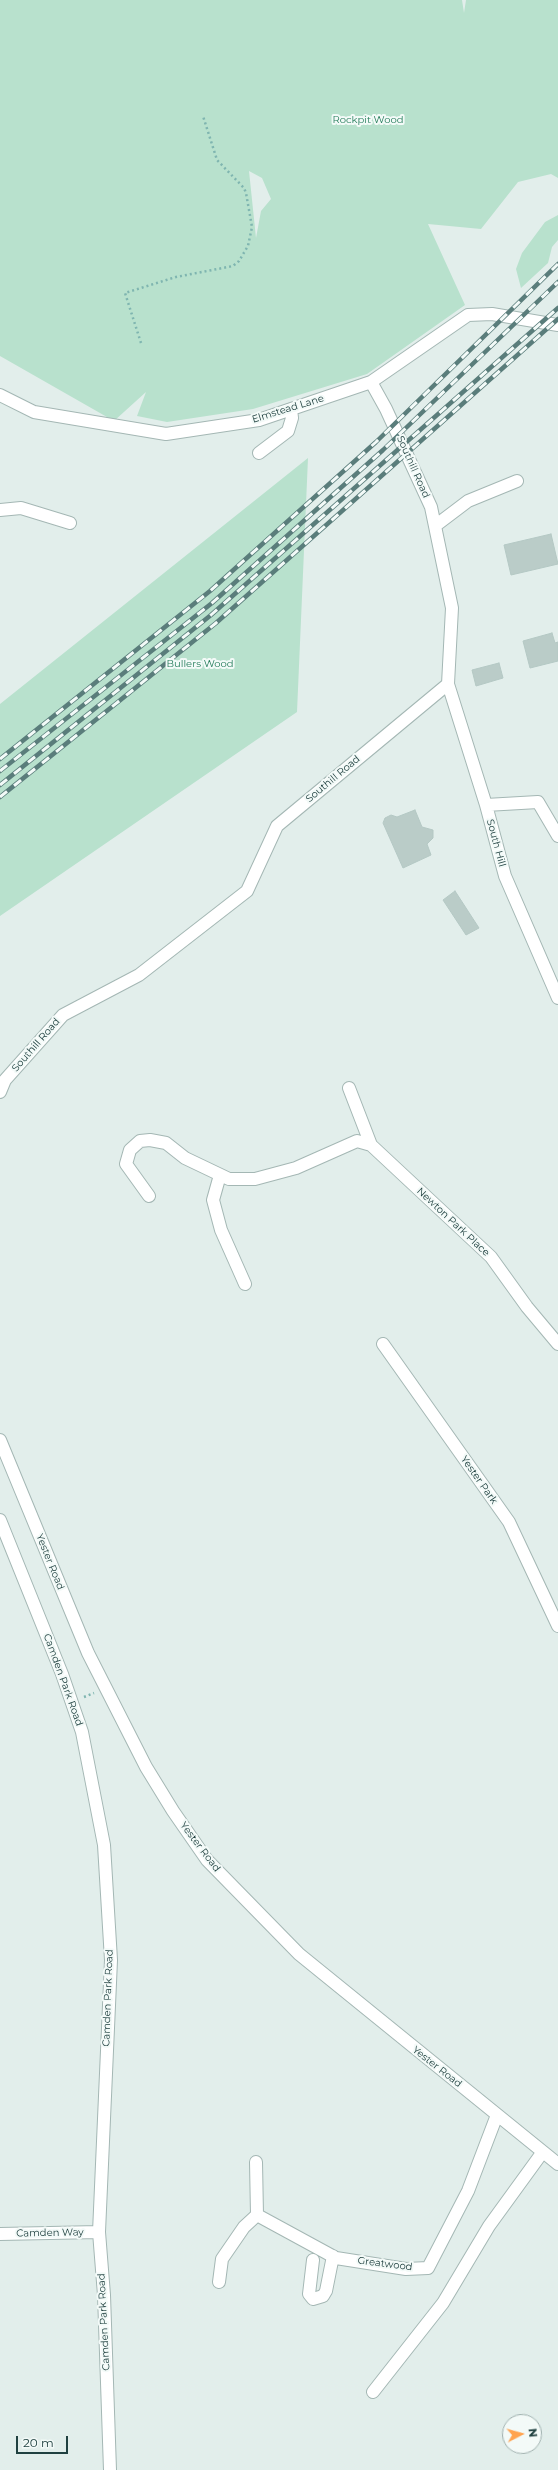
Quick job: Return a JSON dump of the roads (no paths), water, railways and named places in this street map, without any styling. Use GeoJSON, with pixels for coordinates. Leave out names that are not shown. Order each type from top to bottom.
{"type":"FeatureCollection","features":[{"type":"Feature","properties":{"kind":"street","name":"Elmstead Lane"},"geometry":{"type":"LineString","coordinates":[[0,395],[34,412],[166,434],[259,420],[371,382],[468,315],[492,314],[558,325]]}},
{"type":"Feature","properties":{"kind":"street","name":"Southill Road"},"geometry":{"type":"LineString","coordinates":[[0,1092],[5,1080],[63,1015],[139,975],[247,891],[277,826],[448,684],[452,608],[431,507],[386,409],[371,382]]}},
{"type":"Feature","properties":{"kind":"street"},"geometry":{"type":"LineString","coordinates":[[259,453],[288,431],[292,418],[291,409]]}},
{"type":"Feature","properties":{"kind":"street"},"geometry":{"type":"LineString","coordinates":[[435,526],[468,501],[516,481]]}},
{"type":"Feature","properties":{"kind":"street"},"geometry":{"type":"LineString","coordinates":[[0,510],[21,508],[70,523]]}},
{"type":"Feature","properties":{"kind":"street","name":"South Hill"},"geometry":{"type":"LineString","coordinates":[[448,684],[486,806],[505,876],[558,998]]}},
{"type":"Feature","properties":{"kind":"street"},"geometry":{"type":"LineString","coordinates":[[486,806],[538,802],[558,836]]}},
{"type":"Feature","properties":{"kind":"street","name":"Newton Park Place"},"geometry":{"type":"LineString","coordinates":[[348,1088],[371,1145],[491,1257],[527,1307],[558,1344]]}},
{"type":"Feature","properties":{"kind":"street"},"geometry":{"type":"LineString","coordinates":[[149,1196],[126,1164],[130,1150],[140,1141],[150,1140],[166,1143],[185,1158],[229,1179],[255,1179],[296,1168],[357,1141],[371,1145]]}},
{"type":"Feature","properties":{"kind":"street"},"geometry":{"type":"LineString","coordinates":[[220,1175],[213,1200],[221,1230],[244,1284]]}},
{"type":"Feature","properties":{"kind":"street","name":"Yester Park"},"geometry":{"type":"LineString","coordinates":[[383,1344],[509,1522],[558,1626]]}},
{"type":"Feature","properties":{"kind":"street","name":"Yester Road"},"geometry":{"type":"LineString","coordinates":[[0,1440],[88,1653],[105,1688],[146,1767],[173,1811],[207,1860],[255,1911],[299,1954],[558,2164]]}},
{"type":"Feature","properties":{"kind":"street","name":"Camden Park Road"},"geometry":{"type":"LineString","coordinates":[[0,1520],[82,1732],[104,1845],[111,1960],[99,2232],[104,2295],[110,2470]]}},
{"type":"Feature","properties":{"kind":"street","name":"Greatwood"},"geometry":{"type":"LineString","coordinates":[[257,2215],[333,2256],[406,2269],[428,2268],[468,2191],[497,2115]]}},
{"type":"Feature","properties":{"kind":"street"},"geometry":{"type":"LineString","coordinates":[[373,2392],[443,2303],[489,2226],[542,2152]]}},
{"type":"Feature","properties":{"kind":"street"},"geometry":{"type":"LineString","coordinates":[[219,2282],[222,2259],[244,2227],[257,2215],[256,2162]]}},
{"type":"Feature","properties":{"kind":"street","name":"Camden Way"},"geometry":{"type":"LineString","coordinates":[[0,2234],[99,2232]]}},
{"type":"Feature","properties":{"kind":"street"},"geometry":{"type":"LineString","coordinates":[[313,2260],[309,2294],[313,2299],[323,2296],[326,2291],[333,2256]]}},
{"type":"Feature","properties":{"kind":"railway"},"geometry":{"type":"LineString","coordinates":[[0,759],[210,591],[376,442],[558,264]]}},
{"type":"Feature","properties":{"kind":"railway"},"geometry":{"type":"LineString","coordinates":[[0,771],[212,603],[383,450],[558,282]]}},
{"type":"Feature","properties":{"kind":"railway"},"geometry":{"type":"LineString","coordinates":[[0,785],[211,615],[558,308]]}},
{"type":"Feature","properties":{"kind":"railway"},"geometry":{"type":"LineString","coordinates":[[0,797],[216,623],[558,319]]}},
{"type":"Feature","properties":{"kind":"park label","name":"Rockpit Wood"},"geometry":{"type":"Point","coordinates":[368,120]}},
{"type":"Feature","properties":{"kind":"park label","name":"Bullers Wood"},"geometry":{"type":"Point","coordinates":[200,664]}}]}
